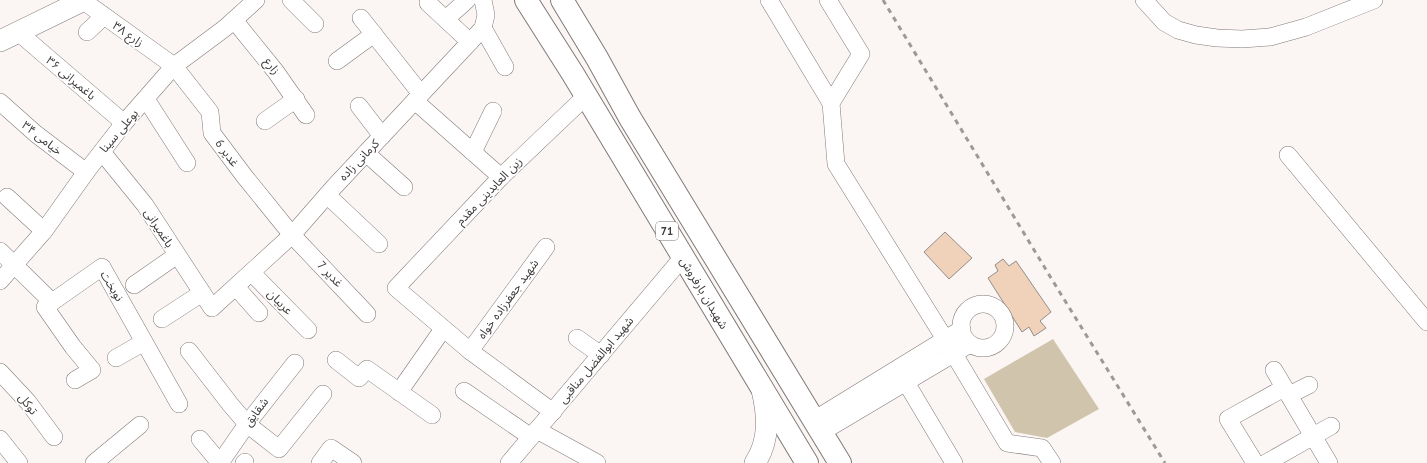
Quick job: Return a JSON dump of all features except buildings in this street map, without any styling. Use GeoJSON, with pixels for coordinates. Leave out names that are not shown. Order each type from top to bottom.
{"type":"FeatureCollection","features":[{"type":"Feature","properties":{"kind":"highway","name":"شهیدان بارفروش"},"geometry":{"type":"LineString","coordinates":[[526,0],[573,74],[807,463]]}},
{"type":"Feature","properties":{"kind":"highway","name":"71"},"geometry":{"type":"LineString","coordinates":[[562,0],[597,58],[630,118],[840,463]]}},
{"type":"Feature","properties":{"kind":"highway"},"geometry":{"type":"LineString","coordinates":[[573,74],[581,75],[589,73],[595,66],[597,58]]}},
{"type":"Feature","properties":{"kind":"highway"},"geometry":{"type":"LineString","coordinates":[[606,130],[609,122],[615,117],[623,116],[630,118]]}},
{"type":"Feature","properties":{"kind":"main road"},"geometry":{"type":"LineString","coordinates":[[9,37],[83,0]]}},
{"type":"Feature","properties":{"kind":"main road"},"geometry":{"type":"LineString","coordinates":[[755,463],[761,454],[765,442],[767,427],[766,411],[761,386]]}},
{"type":"Feature","properties":{"kind":"street","name":"زارع ۳۸"},"geometry":{"type":"LineString","coordinates":[[83,0],[174,66]]}},
{"type":"Feature","properties":{"kind":"street","name":"بوعلی سینا"},"geometry":{"type":"LineString","coordinates":[[0,281],[44,231],[86,172],[124,123],[174,66],[234,20],[256,0]]}},
{"type":"Feature","properties":{"kind":"street"},"geometry":{"type":"LineString","coordinates":[[291,0],[315,24]]}},
{"type":"Feature","properties":{"kind":"street"},"geometry":{"type":"LineString","coordinates":[[446,20],[467,0]]}},
{"type":"Feature","properties":{"kind":"street"},"geometry":{"type":"LineString","coordinates":[[483,0],[486,15],[483,28],[505,67]]}},
{"type":"Feature","properties":{"kind":"street"},"geometry":{"type":"LineString","coordinates":[[768,0],[831,103],[836,164],[945,339],[1006,443],[1042,448],[1052,463]]}},
{"type":"Feature","properties":{"kind":"street"},"geometry":{"type":"LineString","coordinates":[[828,0],[861,54],[831,103]]}},
{"type":"Feature","properties":{"kind":"street"},"geometry":{"type":"LineString","coordinates":[[1144,0],[1164,22],[1178,30],[1196,35],[1217,38],[1242,39],[1270,36],[1306,26],[1374,0]]}},
{"type":"Feature","properties":{"kind":"street"},"geometry":{"type":"LineString","coordinates":[[428,3],[470,42]]}},
{"type":"Feature","properties":{"kind":"street"},"geometry":{"type":"LineString","coordinates":[[88,32],[104,16]]}},
{"type":"Feature","properties":{"kind":"street"},"geometry":{"type":"LineString","coordinates":[[361,18],[374,34],[418,98],[473,152],[501,176]]}},
{"type":"Feature","properties":{"kind":"street","name":"زارع"},"geometry":{"type":"LineString","coordinates":[[234,20],[269,62],[306,115]]}},
{"type":"Feature","properties":{"kind":"street","name":"کرمانی زاده"},"geometry":{"type":"LineString","coordinates":[[212,308],[292,235],[327,195],[483,28]]}},
{"type":"Feature","properties":{"kind":"street"},"geometry":{"type":"LineString","coordinates":[[337,61],[374,34]]}},
{"type":"Feature","properties":{"kind":"street","name":"باغمیرانی ۳۶"},"geometry":{"type":"LineString","coordinates":[[9,37],[124,123]]}},
{"type":"Feature","properties":{"kind":"street","name":"غدیر 6"},"geometry":{"type":"LineString","coordinates":[[174,66],[210,112],[212,133],[292,235]]}},
{"type":"Feature","properties":{"kind":"street","name":"زین العابدینی مقدم"},"geometry":{"type":"LineString","coordinates":[[443,329],[396,288],[501,176],[586,96]]}},
{"type":"Feature","properties":{"kind":"street"},"geometry":{"type":"LineString","coordinates":[[146,99],[187,163]]}},
{"type":"Feature","properties":{"kind":"street"},"geometry":{"type":"LineString","coordinates":[[265,121],[296,99]]}},
{"type":"Feature","properties":{"kind":"street","name":"خیامی ۳۴"},"geometry":{"type":"LineString","coordinates":[[0,102],[36,134],[86,172]]}},
{"type":"Feature","properties":{"kind":"street"},"geometry":{"type":"LineString","coordinates":[[359,106],[382,136]]}},
{"type":"Feature","properties":{"kind":"street"},"geometry":{"type":"LineString","coordinates":[[473,152],[493,111]]}},
{"type":"Feature","properties":{"kind":"street","name":"باغمیرانی"},"geometry":{"type":"LineString","coordinates":[[102,152],[145,205],[176,255],[212,308]]}},
{"type":"Feature","properties":{"kind":"street"},"geometry":{"type":"LineString","coordinates":[[366,153],[404,186]]}},
{"type":"Feature","properties":{"kind":"street"},"geometry":{"type":"LineString","coordinates":[[1288,155],[1427,322]]}},
{"type":"Feature","properties":{"kind":"street"},"geometry":{"type":"LineString","coordinates":[[327,195],[379,244]]}},
{"type":"Feature","properties":{"kind":"street"},"geometry":{"type":"LineString","coordinates":[[7,197],[44,231]]}},
{"type":"Feature","properties":{"kind":"street","name":"غدیر 7"},"geometry":{"type":"LineString","coordinates":[[292,235],[367,314]]}},
{"type":"Feature","properties":{"kind":"street","name":"شهید جعفرزاده خواه"},"geometry":{"type":"LineString","coordinates":[[470,351],[546,247]]}},
{"type":"Feature","properties":{"kind":"street"},"geometry":{"type":"LineString","coordinates":[[0,251],[52,302],[45,307],[73,347],[92,370],[75,380]]}},
{"type":"Feature","properties":{"kind":"street"},"geometry":{"type":"LineString","coordinates":[[134,285],[176,255]]}},
{"type":"Feature","properties":{"kind":"street","name":"شهید ابوالفضل مناقبی"},"geometry":{"type":"LineString","coordinates":[[509,463],[683,257]]}},
{"type":"Feature","properties":{"kind":"street","name":"نوبخت"},"geometry":{"type":"LineString","coordinates":[[52,302],[102,267],[179,404]]}},
{"type":"Feature","properties":{"kind":"street","name":"عربیان"},"geometry":{"type":"LineString","coordinates":[[252,273],[308,330]]}},
{"type":"Feature","properties":{"kind":"street"},"geometry":{"type":"LineString","coordinates":[[236,287],[259,313]]}},
{"type":"Feature","properties":{"kind":"street"},"geometry":{"type":"LineString","coordinates":[[172,316],[202,293]]}},
{"type":"Feature","properties":{"kind":"street"},"geometry":{"type":"LineString","coordinates":[[981,304],[989,304],[996,308],[1001,312],[1004,318],[1004,332],[996,343],[984,348],[970,344],[965,338],[962,329],[961,324],[963,316],[974,306],[981,304]]}},
{"type":"Feature","properties":{"kind":"street"},"geometry":{"type":"LineString","coordinates":[[399,392],[443,329],[470,351],[553,412]]}},
{"type":"Feature","properties":{"kind":"street"},"geometry":{"type":"LineString","coordinates":[[818,426],[902,375],[945,339],[962,329]]}},
{"type":"Feature","properties":{"kind":"street"},"geometry":{"type":"LineString","coordinates":[[577,338],[601,355]]}},
{"type":"Feature","properties":{"kind":"street"},"geometry":{"type":"LineString","coordinates":[[116,358],[144,342]]}},
{"type":"Feature","properties":{"kind":"street"},"geometry":{"type":"LineString","coordinates":[[902,375],[954,354],[970,344]]}},
{"type":"Feature","properties":{"kind":"street"},"geometry":{"type":"LineString","coordinates":[[189,351],[247,424],[279,449],[323,394]]}},
{"type":"Feature","properties":{"kind":"street"},"geometry":{"type":"LineString","coordinates":[[336,360],[359,378],[367,369],[432,415]]}},
{"type":"Feature","properties":{"kind":"street","name":"شقایق"},"geometry":{"type":"LineString","coordinates":[[220,463],[247,424],[295,363]]}},
{"type":"Feature","properties":{"kind":"street"},"geometry":{"type":"LineString","coordinates":[[1274,370],[1330,463]]}},
{"type":"Feature","properties":{"kind":"street","name":"توکل"},"geometry":{"type":"LineString","coordinates":[[0,372],[28,402],[54,437]]}},
{"type":"Feature","properties":{"kind":"street"},"geometry":{"type":"LineString","coordinates":[[902,375],[954,463]]}},
{"type":"Feature","properties":{"kind":"street"},"geometry":{"type":"LineString","coordinates":[[1255,463],[1228,419],[1287,392],[1309,385]]}},
{"type":"Feature","properties":{"kind":"street"},"geometry":{"type":"LineString","coordinates":[[464,391],[534,433],[597,463]]}},
{"type":"Feature","properties":{"kind":"street"},"geometry":{"type":"LineString","coordinates":[[94,463],[140,425]]}},
{"type":"Feature","properties":{"kind":"street"},"geometry":{"type":"LineString","coordinates":[[1266,463],[1331,426]]}},
{"type":"Feature","properties":{"kind":"street"},"geometry":{"type":"LineString","coordinates":[[200,439],[220,463]]}},
{"type":"Feature","properties":{"kind":"street"},"geometry":{"type":"LineString","coordinates":[[1,443],[19,463]]}},
{"type":"Feature","properties":{"kind":"street"},"geometry":{"type":"LineString","coordinates":[[320,463],[331,448],[353,463]]}},
{"type":"Feature","properties":{"kind":"shaded area"},"geometry":{"type":"Polygon","coordinates":[[[1053,339],[1099,409],[1047,438],[1015,432],[984,379],[1053,339]]]}},
{"type":"Feature","properties":{"kind":"railway"},"geometry":{"type":"LineString","coordinates":[[883,0],[1165,463]]}}]}
